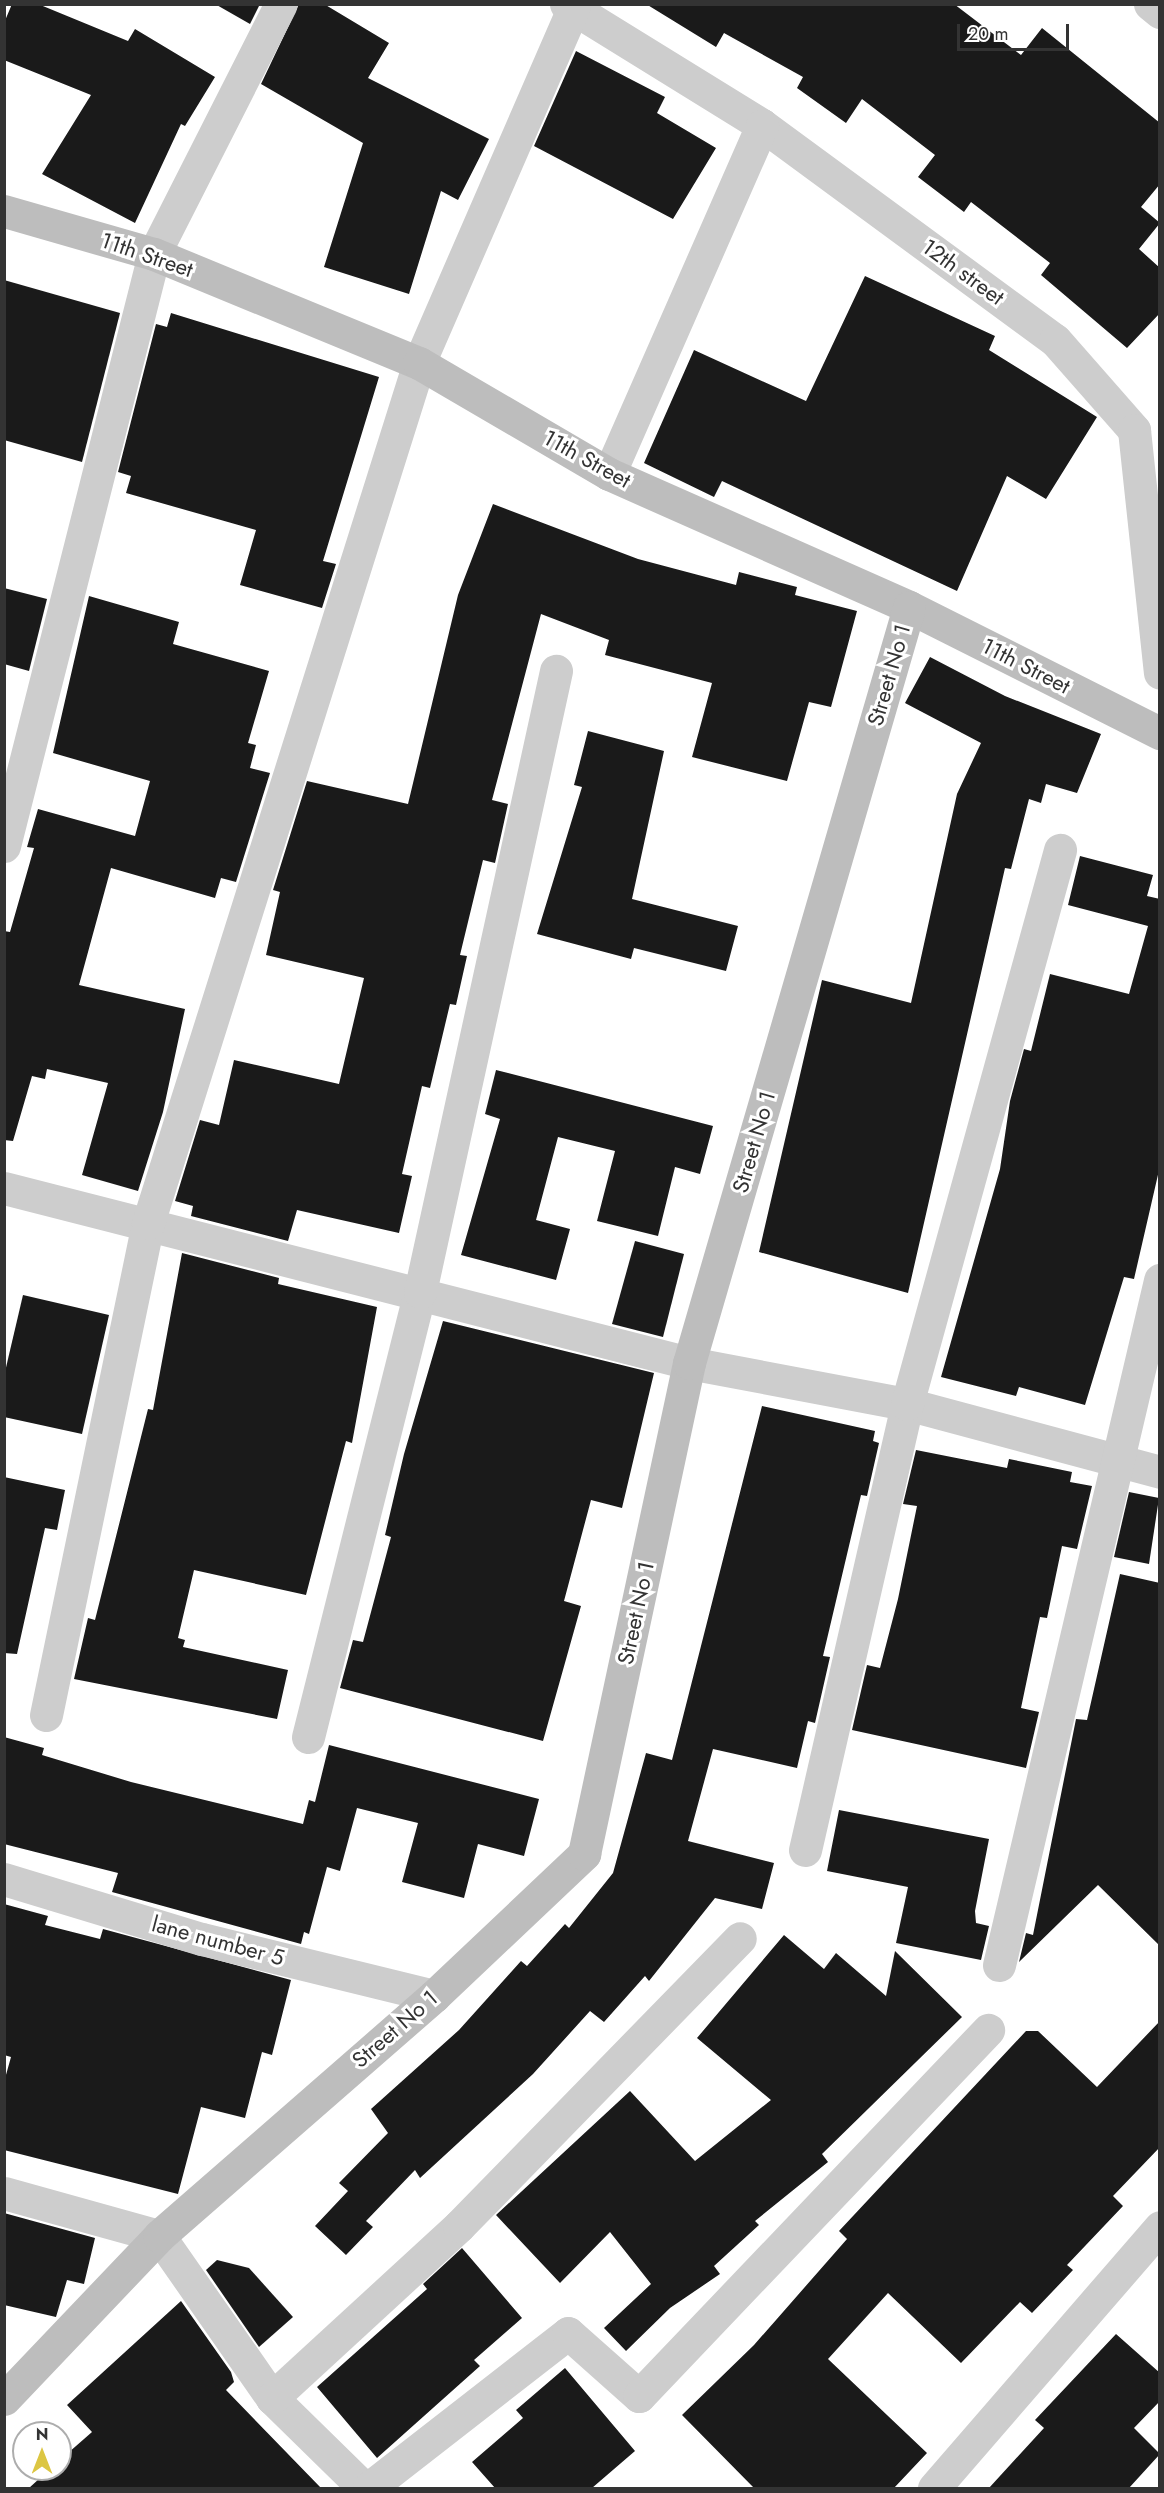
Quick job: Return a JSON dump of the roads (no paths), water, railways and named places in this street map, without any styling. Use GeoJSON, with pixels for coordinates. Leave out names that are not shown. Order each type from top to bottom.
{"type":"FeatureCollection","features":[{"type":"Feature","properties":{"kind":"street"},"geometry":{"type":"LineString","coordinates":[[4,846],[154,254],[281,4]]}},
{"type":"Feature","properties":{"kind":"street"},"geometry":{"type":"LineString","coordinates":[[1150,4],[1160,12]]}},
{"type":"Feature","properties":{"kind":"street"},"geometry":{"type":"LineString","coordinates":[[46,1715],[148,1223],[419,363],[569,6]]}},
{"type":"Feature","properties":{"kind":"street","name":"12th street"},"geometry":{"type":"LineString","coordinates":[[569,6],[762,124],[1054,340],[1134,430],[1160,673]]}},
{"type":"Feature","properties":{"kind":"street"},"geometry":{"type":"LineString","coordinates":[[609,474],[762,124]]}},
{"type":"Feature","properties":{"kind":"street","name":"11th Street"},"geometry":{"type":"LineString","coordinates":[[4,211],[154,254],[419,363],[609,474],[909,607],[1160,733]]}},
{"type":"Feature","properties":{"kind":"street","name":"Street No 1"},"geometry":{"type":"LineString","coordinates":[[4,2399],[159,2236],[434,1996],[584,1854],[689,1363],[909,607]]}},
{"type":"Feature","properties":{"kind":"street"},"geometry":{"type":"LineString","coordinates":[[308,1737],[420,1292],[556,671]]}},
{"type":"Feature","properties":{"kind":"street"},"geometry":{"type":"LineString","coordinates":[[805,1850],[907,1404],[1060,850]]}},
{"type":"Feature","properties":{"kind":"street"},"geometry":{"type":"LineString","coordinates":[[4,1188],[420,1292],[689,1363],[907,1404],[1160,1472]]}},
{"type":"Feature","properties":{"kind":"street"},"geometry":{"type":"LineString","coordinates":[[999,1965],[1160,1280]]}},
{"type":"Feature","properties":{"kind":"street","name":"lane number 5"},"geometry":{"type":"LineString","coordinates":[[4,1879],[202,1938],[434,1996]]}},
{"type":"Feature","properties":{"kind":"street"},"geometry":{"type":"LineString","coordinates":[[272,2398],[459,2226],[740,1938]]}},
{"type":"Feature","properties":{"kind":"street"},"geometry":{"type":"LineString","coordinates":[[369,2488],[568,2332],[639,2396],[988,2030]]}},
{"type":"Feature","properties":{"kind":"street"},"geometry":{"type":"LineString","coordinates":[[4,2193],[159,2236],[272,2398],[364,2488]]}},
{"type":"Feature","properties":{"kind":"street"},"geometry":{"type":"LineString","coordinates":[[934,2488],[1160,2227]]}}]}
